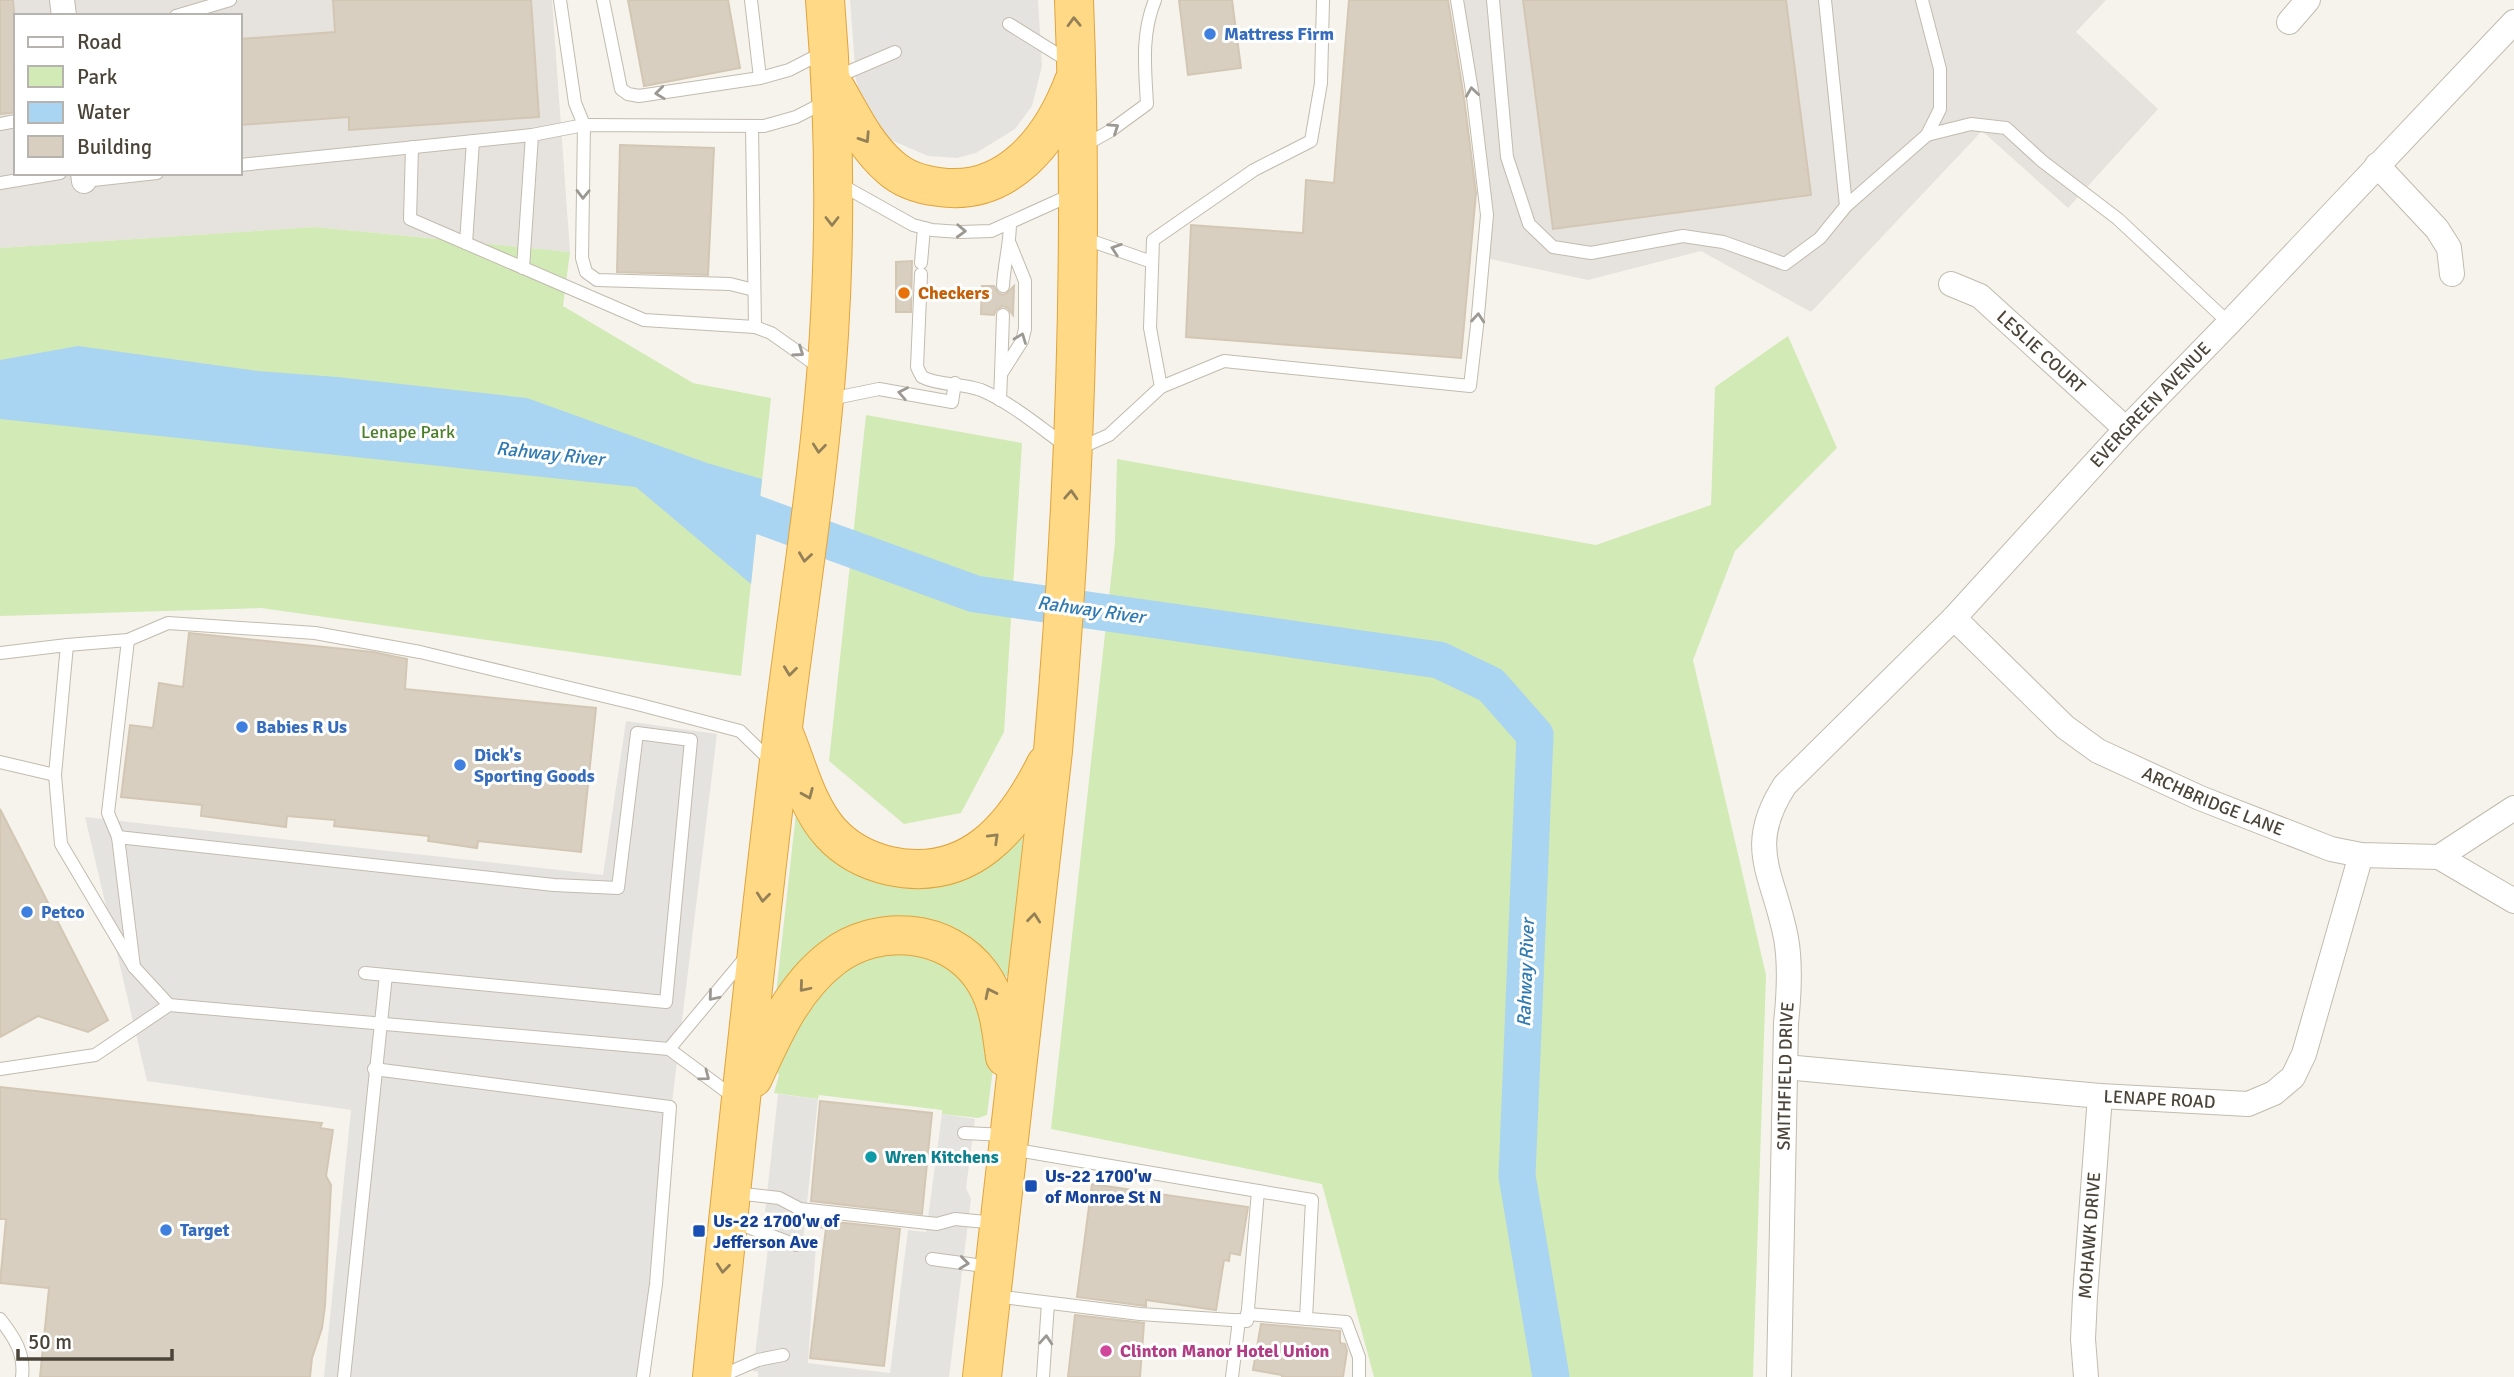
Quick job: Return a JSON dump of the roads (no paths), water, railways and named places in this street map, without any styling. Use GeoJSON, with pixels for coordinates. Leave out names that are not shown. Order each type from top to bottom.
{"type":"FeatureCollection","features":[{"type":"Feature","properties":{"kind":"highway"},"geometry":{"type":"LineString","coordinates":[[712,1377],[757,944],[825,386],[831,293],[832,179],[825,0]]}},
{"type":"Feature","properties":{"kind":"highway"},"geometry":{"type":"LineString","coordinates":[[982,1377],[1053,751],[1061,656],[1076,396],[1079,192],[1074,0]]}},
{"type":"Feature","properties":{"kind":"highway"},"geometry":{"type":"LineString","coordinates":[[830,76],[864,138],[892,170],[929,186],[957,188],[993,181],[1024,160],[1044,138],[1059,115],[1076,71]]}},
{"type":"Feature","properties":{"kind":"highway"},"geometry":{"type":"LineString","coordinates":[[783,730],[814,808],[830,832],[863,856],[886,865],[912,869],[952,865],[965,860],[987,845],[1023,805],[1053,751]]}},
{"type":"Feature","properties":{"kind":"highway"},"geometry":{"type":"LineString","coordinates":[[741,1103],[783,1017],[818,970],[844,949],[877,937],[910,935],[939,942],[962,956],[981,975],[1000,1020],[1010,1130]]}},
{"type":"Feature","properties":{"kind":"street"},"geometry":{"type":"LineString","coordinates":[[2289,22],[2308,0]]}},
{"type":"Feature","properties":{"kind":"street","name":"EVERGREEN AVENUE"},"geometry":{"type":"LineString","coordinates":[[1785,785],[1954,618],[2126,429],[2230,323],[2514,22]]}},
{"type":"Feature","properties":{"kind":"street"},"geometry":{"type":"LineString","coordinates":[[2377,166],[2437,229],[2449,248],[2452,274]]}},
{"type":"Feature","properties":{"kind":"street","name":"LESLIE COURT"},"geometry":{"type":"LineString","coordinates":[[1951,284],[1980,296],[2126,429]]}},
{"type":"Feature","properties":{"kind":"street","name":"ARCHBRIDGE LANE"},"geometry":{"type":"LineString","coordinates":[[1954,618],[2065,727],[2098,751],[2143,774],[2331,849],[2361,855],[2439,857],[2514,901]]}},
{"type":"Feature","properties":{"kind":"street","name":"SMITHFIELD DRIVE"},"geometry":{"type":"LineString","coordinates":[[1779,1377],[1789,966],[1781,915],[1763,862],[1763,842],[1766,821],[1785,785]]}},
{"type":"Feature","properties":{"kind":"street"},"geometry":{"type":"LineString","coordinates":[[2439,857],[2514,808]]}},
{"type":"Feature","properties":{"kind":"street","name":"LENAPE ROAD"},"geometry":{"type":"LineString","coordinates":[[1785,1067],[2101,1096],[2248,1104],[2274,1093],[2293,1077],[2304,1054],[2361,855]]}},
{"type":"Feature","properties":{"kind":"street","name":"MOHAWK DRIVE"},"geometry":{"type":"LineString","coordinates":[[2086,1377],[2083,1339],[2085,1296],[2101,1096]]}},
{"type":"Feature","properties":{"kind":"lane"},"geometry":{"type":"LineString","coordinates":[[183,14],[230,0]]}},
{"type":"Feature","properties":{"kind":"lane"},"geometry":{"type":"LineString","coordinates":[[560,0],[575,103],[584,125],[582,258],[586,272],[597,280],[730,284],[754,290]]}},
{"type":"Feature","properties":{"kind":"lane"},"geometry":{"type":"LineString","coordinates":[[603,0],[621,89],[628,94],[639,96],[760,78],[789,70],[830,76]]}},
{"type":"Feature","properties":{"kind":"lane"},"geometry":{"type":"LineString","coordinates":[[751,0],[760,78]]}},
{"type":"Feature","properties":{"kind":"lane"},"geometry":{"type":"LineString","coordinates":[[1078,149],[1110,131],[1147,104],[1144,50],[1147,19],[1155,0]]}},
{"type":"Feature","properties":{"kind":"lane"},"geometry":{"type":"LineString","coordinates":[[1161,387],[1150,328],[1153,240],[1254,170],[1311,141],[1321,83],[1323,0]]}},
{"type":"Feature","properties":{"kind":"lane"},"geometry":{"type":"LineString","coordinates":[[924,228],[918,373],[934,381],[955,383],[979,390],[1000,400],[1073,451],[1109,435],[1161,387],[1224,361],[1470,386],[1487,215],[1473,97],[1457,0]]}},
{"type":"Feature","properties":{"kind":"lane"},"geometry":{"type":"LineString","coordinates":[[1493,0],[1507,156],[1529,224],[1553,247],[1591,253],[1683,236],[1723,242],[1786,264],[1821,238],[1846,206],[1927,135],[1941,109],[1940,69],[1922,0]]}},
{"type":"Feature","properties":{"kind":"lane"},"geometry":{"type":"LineString","coordinates":[[1825,0],[1846,206]]}},
{"type":"Feature","properties":{"kind":"lane"},"geometry":{"type":"LineString","coordinates":[[1009,24],[1076,71]]}},
{"type":"Feature","properties":{"kind":"lane"},"geometry":{"type":"LineString","coordinates":[[242,165],[532,135],[584,125],[752,126],[785,121],[830,76],[895,52]]}},
{"type":"Feature","properties":{"kind":"lane"},"geometry":{"type":"LineString","coordinates":[[1927,135],[1972,124],[2006,128],[2042,161],[2118,219],[2230,323]]}},
{"type":"Feature","properties":{"kind":"lane"},"geometry":{"type":"LineString","coordinates":[[752,126],[755,327]]}},
{"type":"Feature","properties":{"kind":"lane"},"geometry":{"type":"LineString","coordinates":[[523,268],[532,135]]}},
{"type":"Feature","properties":{"kind":"lane"},"geometry":{"type":"LineString","coordinates":[[466,243],[473,141]]}},
{"type":"Feature","properties":{"kind":"lane"},"geometry":{"type":"LineString","coordinates":[[412,147],[410,219],[644,320],[755,327],[771,333],[825,386],[879,389],[952,402],[955,383]]}},
{"type":"Feature","properties":{"kind":"lane"},"geometry":{"type":"LineString","coordinates":[[0,183],[48,175]]}},
{"type":"Feature","properties":{"kind":"lane"},"geometry":{"type":"LineString","coordinates":[[84,177],[120,175]]}},
{"type":"Feature","properties":{"kind":"lane"},"geometry":{"type":"LineString","coordinates":[[832,179],[904,220],[924,228],[983,232],[1079,192]]}},
{"type":"Feature","properties":{"kind":"lane"},"geometry":{"type":"LineString","coordinates":[[1003,286],[1004,263],[1010,244],[1010,223]]}},
{"type":"Feature","properties":{"kind":"lane"},"geometry":{"type":"LineString","coordinates":[[1079,236],[1152,262]]}},
{"type":"Feature","properties":{"kind":"lane"},"geometry":{"type":"LineString","coordinates":[[1001,374],[1022,341],[1026,328],[1025,281],[1010,244]]}},
{"type":"Feature","properties":{"kind":"lane"},"geometry":{"type":"LineString","coordinates":[[1000,400],[1003,315]]}},
{"type":"Feature","properties":{"kind":"lane"},"geometry":{"type":"LineString","coordinates":[[0,653],[128,640],[168,623],[315,633],[420,652],[740,731],[778,768]]}},
{"type":"Feature","properties":{"kind":"lane"},"geometry":{"type":"LineString","coordinates":[[128,640],[108,813],[118,837],[134,967]]}},
{"type":"Feature","properties":{"kind":"lane"},"geometry":{"type":"LineString","coordinates":[[67,645],[55,775],[61,844],[134,967],[169,1004]]}},
{"type":"Feature","properties":{"kind":"lane"},"geometry":{"type":"LineString","coordinates":[[118,837],[554,885],[618,888],[637,733],[691,740],[666,1002],[365,972]]}},
{"type":"Feature","properties":{"kind":"lane"},"geometry":{"type":"LineString","coordinates":[[0,762],[55,775]]}},
{"type":"Feature","properties":{"kind":"lane"},"geometry":{"type":"LineString","coordinates":[[669,1049],[757,944]]}},
{"type":"Feature","properties":{"kind":"lane"},"geometry":{"type":"LineString","coordinates":[[344,1377],[374,1069],[386,975]]}},
{"type":"Feature","properties":{"kind":"lane"},"geometry":{"type":"LineString","coordinates":[[0,1069],[95,1055],[169,1004],[669,1049],[741,1103]]}},
{"type":"Feature","properties":{"kind":"lane"},"geometry":{"type":"LineString","coordinates":[[374,1069],[670,1107],[656,1284],[643,1377]]}},
{"type":"Feature","properties":{"kind":"lane"},"geometry":{"type":"LineString","coordinates":[[964,1133],[1010,1130],[1258,1191],[1312,1200],[1306,1319]]}},
{"type":"Feature","properties":{"kind":"lane"},"geometry":{"type":"LineString","coordinates":[[1232,1377],[1243,1317],[1258,1191]]}},
{"type":"Feature","properties":{"kind":"lane"},"geometry":{"type":"LineString","coordinates":[[730,1206],[779,1198],[800,1209],[937,1224],[955,1219],[999,1223]]}},
{"type":"Feature","properties":{"kind":"lane"},"geometry":{"type":"LineString","coordinates":[[730,1206],[796,1245]]}},
{"type":"Feature","properties":{"kind":"lane"},"geometry":{"type":"LineString","coordinates":[[932,1259],[1048,1303],[1140,1314],[1346,1322],[1359,1357],[1359,1377]]}},
{"type":"Feature","properties":{"kind":"lane"},"geometry":{"type":"LineString","coordinates":[[1043,1377],[1048,1303]]}},
{"type":"Feature","properties":{"kind":"lane"},"geometry":{"type":"LineString","coordinates":[[0,1319],[16,1340],[24,1364],[22,1377]]}},
{"type":"Feature","properties":{"kind":"lane"},"geometry":{"type":"LineString","coordinates":[[719,1377],[758,1360],[783,1356]]}},
{"type":"Feature","properties":{"kind":"water"},"geometry":{"type":"Polygon","coordinates":[[[78,346],[257,371],[527,398],[707,463],[762,479],[751,584],[636,487],[0,419],[0,360],[78,346]]]}},
{"type":"Feature","properties":{"kind":"waterway","name":"Rahway River"},"geometry":{"type":"LineString","coordinates":[[712,498],[975,594],[1439,660],[1491,685],[1535,735],[1517,1176],[1551,1377]]}},
{"type":"Feature","properties":{"kind":"place","name":"Mattress Firm"},"geometry":{"type":"Point","coordinates":[1210,34]}},
{"type":"Feature","properties":{"kind":"place","name":"Checkers"},"geometry":{"type":"Point","coordinates":[904,293]}},
{"type":"Feature","properties":{"kind":"place","name":"Babies R Us"},"geometry":{"type":"Point","coordinates":[242,727]}},
{"type":"Feature","properties":{"kind":"place","name":"Dick's Sporting Goods"},"geometry":{"type":"Point","coordinates":[460,765]}},
{"type":"Feature","properties":{"kind":"place","name":"Petco"},"geometry":{"type":"Point","coordinates":[27,912]}},
{"type":"Feature","properties":{"kind":"place","name":"Wren Kitchens"},"geometry":{"type":"Point","coordinates":[871,1157]}},
{"type":"Feature","properties":{"kind":"place","name":"Us-22 1700'w of Monroe St N"},"geometry":{"type":"Point","coordinates":[1031,1186]}},
{"type":"Feature","properties":{"kind":"place","name":"Target"},"geometry":{"type":"Point","coordinates":[166,1230]}},
{"type":"Feature","properties":{"kind":"place","name":"Us-22 1700'w of Jefferson Ave"},"geometry":{"type":"Point","coordinates":[699,1231]}},
{"type":"Feature","properties":{"kind":"place","name":"Clinton Manor Hotel Union"},"geometry":{"type":"Point","coordinates":[1106,1351]}},
{"type":"Feature","properties":{"kind":"park label","name":"Lenape Park"},"geometry":{"type":"Point","coordinates":[408,432]}}]}
